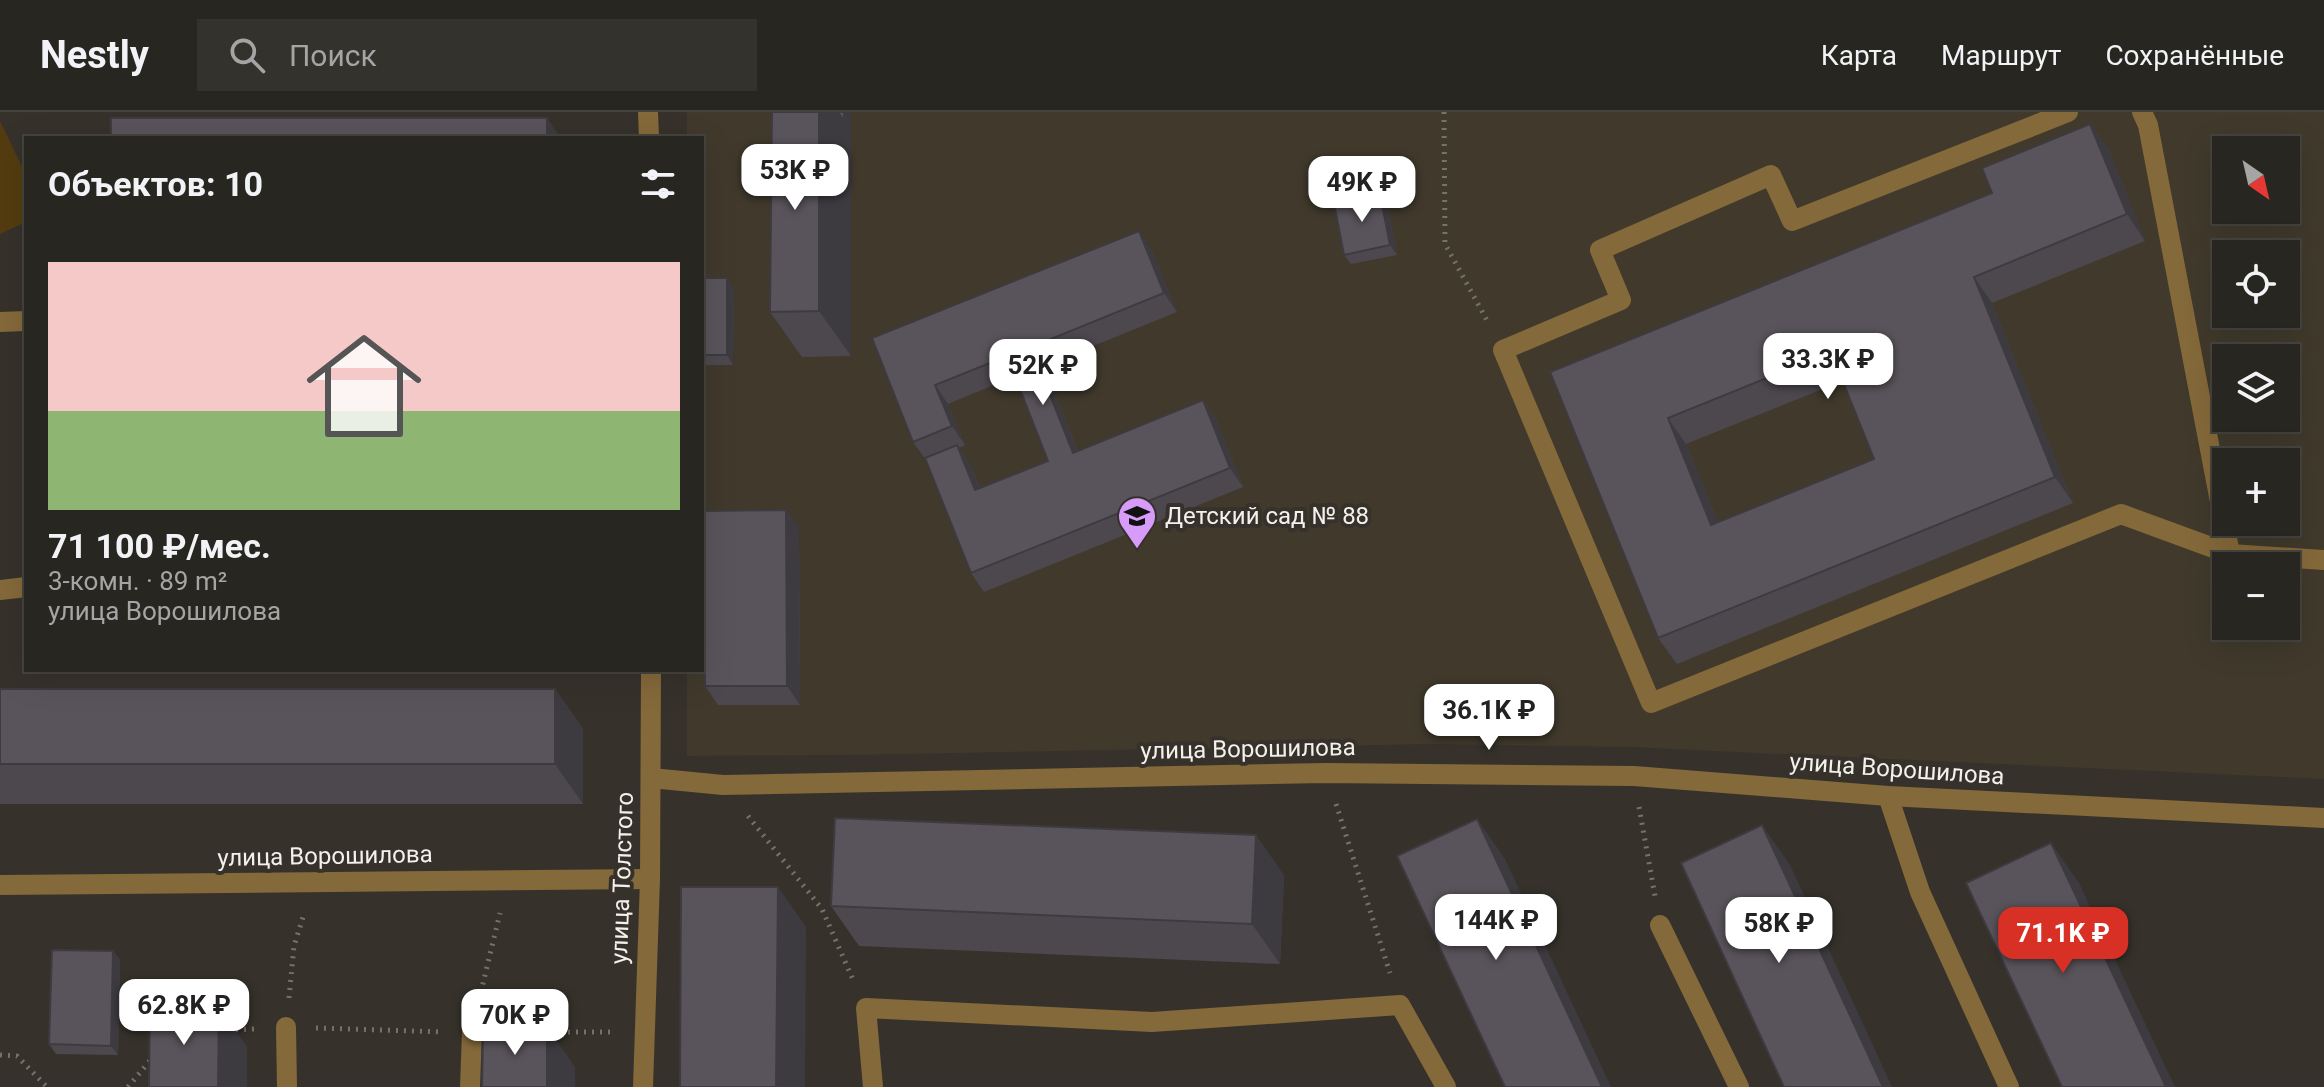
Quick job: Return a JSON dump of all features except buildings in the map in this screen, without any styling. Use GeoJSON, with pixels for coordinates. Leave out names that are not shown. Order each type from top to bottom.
{"type":"FeatureCollection","features":[{"type":"Feature","properties":{"kind":"street"},"geometry":{"type":"LineString","coordinates":[[648,112],[649,136]]}},
{"type":"Feature","properties":{"kind":"street"},"geometry":{"type":"LineString","coordinates":[[2068,112],[1792,221],[1771,175],[1600,250],[1621,300],[1503,350],[1651,703],[2121,514],[2225,552]]}},
{"type":"Feature","properties":{"kind":"street"},"geometry":{"type":"LineString","coordinates":[[2142,112],[2148,125],[2230,552]]}},
{"type":"Feature","properties":{"kind":"street"},"geometry":{"type":"LineString","coordinates":[[0,322],[24,321]]}},
{"type":"Feature","properties":{"kind":"street"},"geometry":{"type":"LineString","coordinates":[[2300,558],[2324,560]]}},
{"type":"Feature","properties":{"kind":"street"},"geometry":{"type":"LineString","coordinates":[[0,590],[24,587]]}},
{"type":"Feature","properties":{"kind":"street","name":"улица Толстого"},"geometry":{"type":"LineString","coordinates":[[643,1087],[650,879],[651,672]]}},
{"type":"Feature","properties":{"kind":"street","name":"улица Ворошилова"},"geometry":{"type":"LineString","coordinates":[[651,778],[723,785],[1326,773],[1634,776],[1888,796],[2324,818]]}},
{"type":"Feature","properties":{"kind":"street"},"geometry":{"type":"LineString","coordinates":[[1888,796],[1920,892],[2009,1087]]}},
{"type":"Feature","properties":{"kind":"street","name":"улица Ворошилова"},"geometry":{"type":"LineString","coordinates":[[0,885],[650,879]]}},
{"type":"Feature","properties":{"kind":"street"},"geometry":{"type":"LineString","coordinates":[[1660,925],[1739,1087]]}},
{"type":"Feature","properties":{"kind":"street"},"geometry":{"type":"LineString","coordinates":[[873,1087],[866,1008],[1152,1022],[1400,1005],[1446,1087]]}},
{"type":"Feature","properties":{"kind":"street"},"geometry":{"type":"LineString","coordinates":[[286,1027],[287,1087]]}},
{"type":"Feature","properties":{"kind":"street"},"geometry":{"type":"LineString","coordinates":[[470,1087],[472,1032]]}},
{"type":"Feature","properties":{"kind":"path"},"geometry":{"type":"LineString","coordinates":[[1444,112],[1445,244],[1503,350]]}},
{"type":"Feature","properties":{"kind":"path"},"geometry":{"type":"LineString","coordinates":[[1326,773],[1400,1005]]}},
{"type":"Feature","properties":{"kind":"path"},"geometry":{"type":"LineString","coordinates":[[723,785],[822,909],[866,1008]]}},
{"type":"Feature","properties":{"kind":"path"},"geometry":{"type":"LineString","coordinates":[[215,1031],[286,1027],[472,1032],[508,880]]}},
{"type":"Feature","properties":{"kind":"path"},"geometry":{"type":"LineString","coordinates":[[286,1027],[294,946],[314,882]]}},
{"type":"Feature","properties":{"kind":"path"},"geometry":{"type":"LineString","coordinates":[[534,1032],[643,1031]]}},
{"type":"Feature","properties":{"kind":"path"},"geometry":{"type":"LineString","coordinates":[[0,1055],[17,1056],[47,1087]]}},
{"type":"Feature","properties":{"kind":"path"},"geometry":{"type":"LineString","coordinates":[[128,1087],[155,1055]]}},
{"type":"Feature","properties":{"kind":"shaded area"},"geometry":{"type":"Polygon","coordinates":[[[687,112],[2324,112],[2324,779],[1631,747],[1431,744],[687,756],[687,672],[704,672],[704,136],[687,136],[687,112]]]}},
{"type":"Feature","properties":{"kind":"shaded area"},"geometry":{"type":"Polygon","coordinates":[[[0,121],[24,171],[24,223],[0,234],[0,121]]]}},
{"type":"Feature","properties":{"kind":"place","name":"Детский сад № 88"},"geometry":{"type":"Point","coordinates":[1137,550]}}]}
